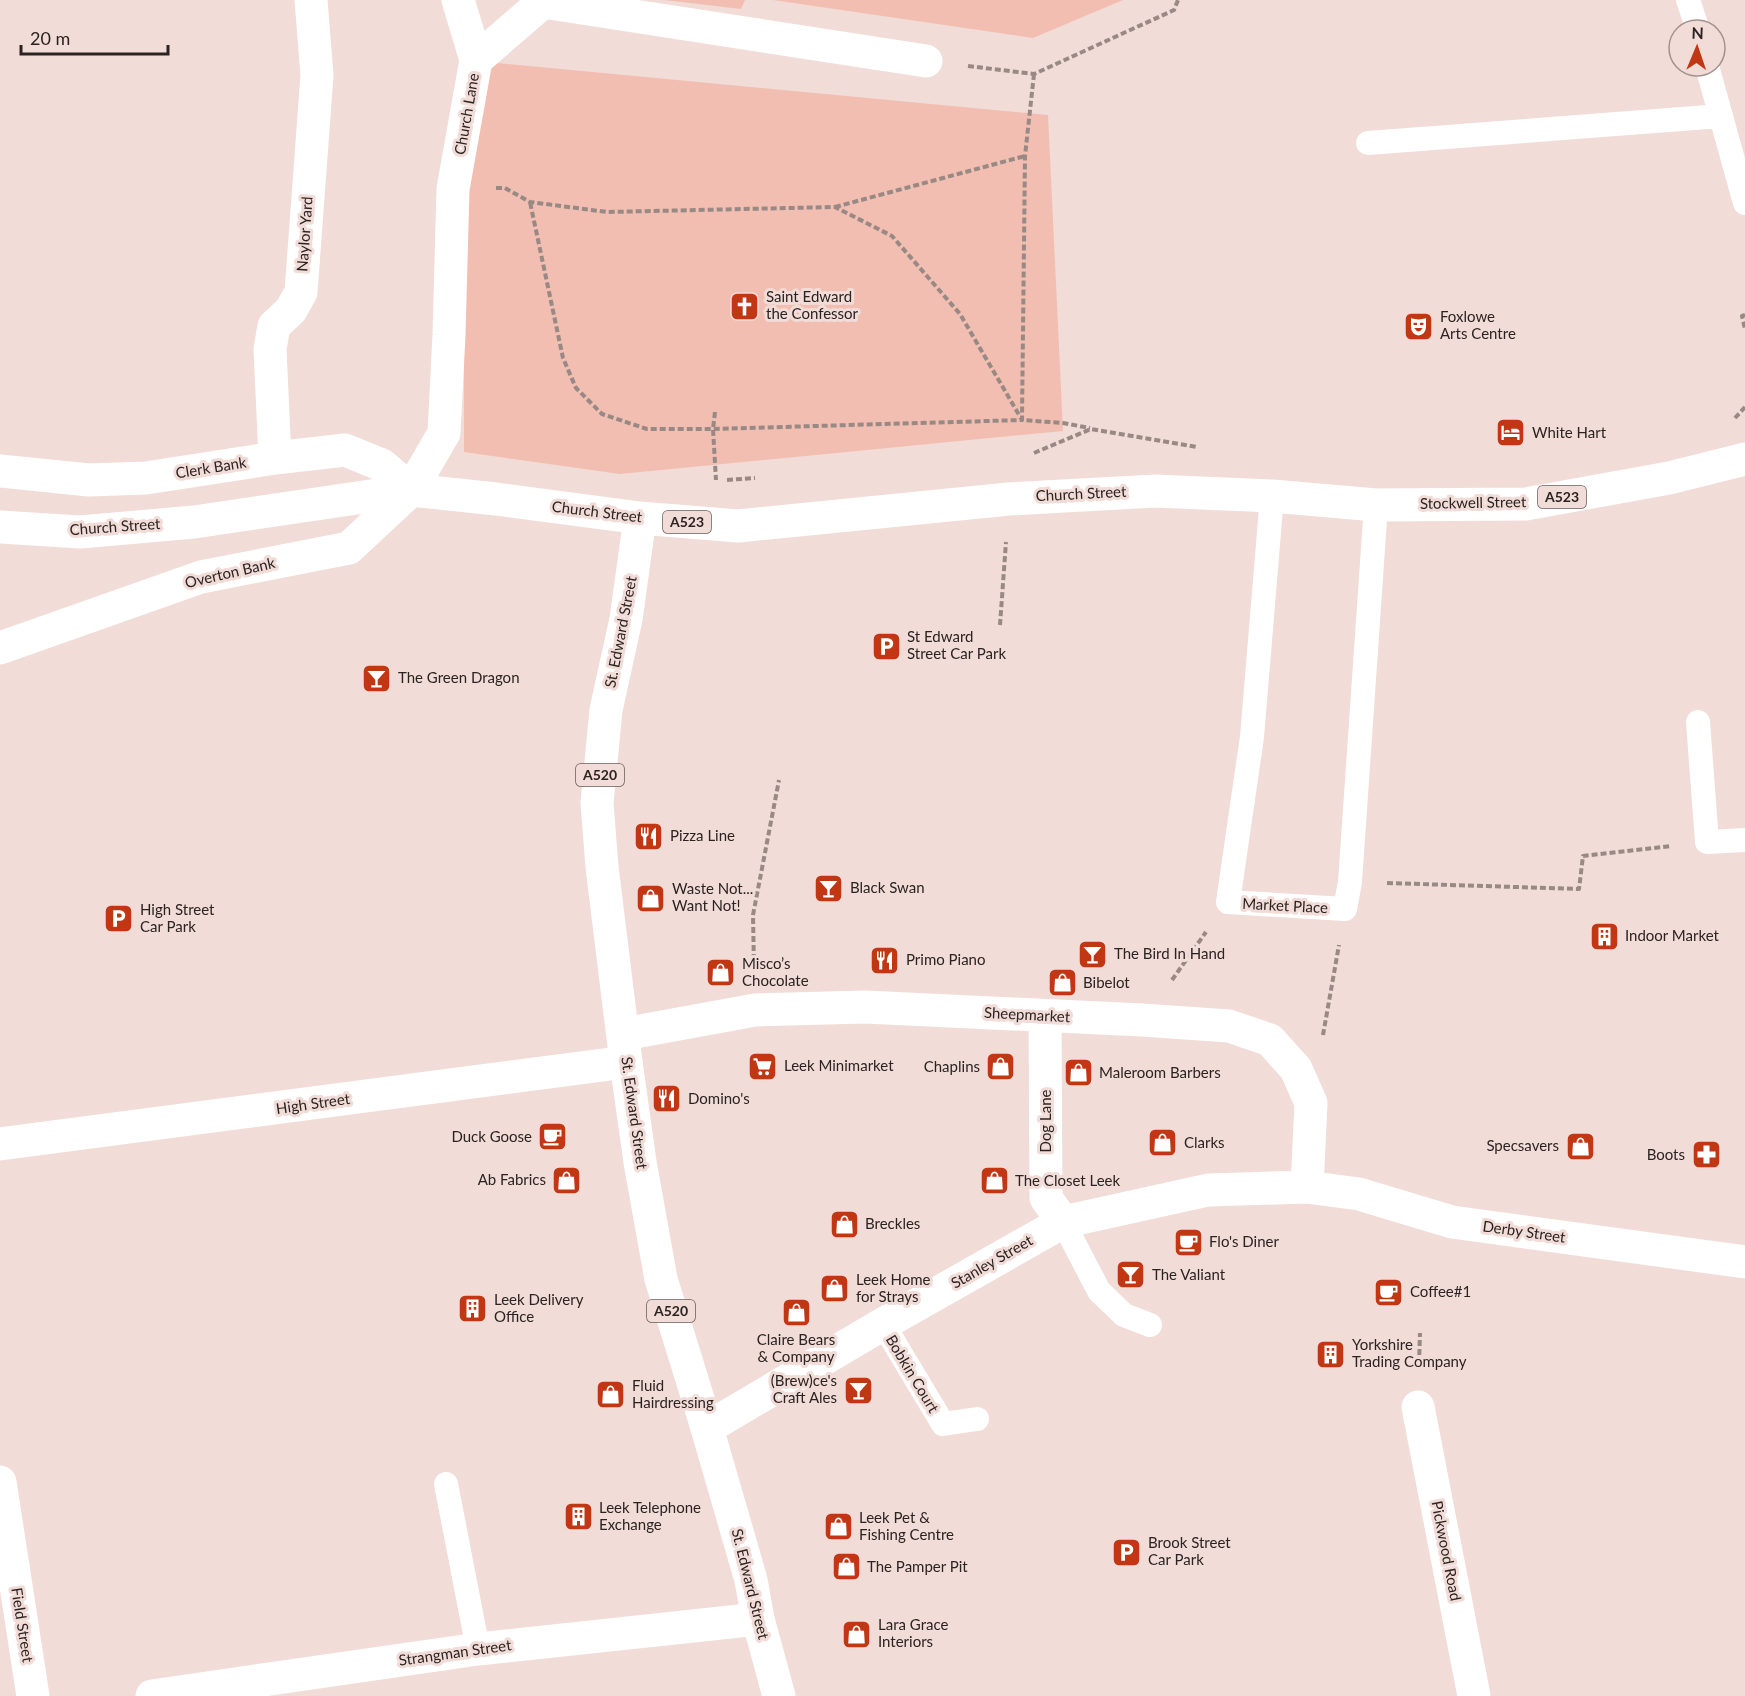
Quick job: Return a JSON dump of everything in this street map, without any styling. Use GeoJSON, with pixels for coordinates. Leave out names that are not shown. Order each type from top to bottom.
{"type":"FeatureCollection","features":[{"type":"Feature","properties":{"kind":"main road","name":"Naylor Yard"},"geometry":{"type":"LineString","coordinates":[[275,458],[270,349],[274,326],[291,310],[301,292],[317,75],[311,0]]}},
{"type":"Feature","properties":{"kind":"main road"},"geometry":{"type":"LineString","coordinates":[[458,0],[476,60]]}},
{"type":"Feature","properties":{"kind":"main road","name":"Church Lane"},"geometry":{"type":"LineString","coordinates":[[411,490],[444,433],[450,335],[453,189],[476,60],[543,1],[926,61]]}},
{"type":"Feature","properties":{"kind":"main road","name":"Clerk Bank"},"geometry":{"type":"LineString","coordinates":[[0,471],[89,480],[146,478],[275,458],[345,450],[382,465],[411,490]]}},
{"type":"Feature","properties":{"kind":"main road","name":"Stockwell Street"},"geometry":{"type":"LineString","coordinates":[[1376,505],[1526,504],[1669,478],[1745,459]]}},
{"type":"Feature","properties":{"kind":"main road","name":"Church Street"},"geometry":{"type":"LineString","coordinates":[[0,526],[80,532],[194,522],[411,490],[640,518],[738,526],[1009,499],[1155,490],[1272,496],[1376,505]]}},
{"type":"Feature","properties":{"kind":"main road","name":"Overton Bank"},"geometry":{"type":"LineString","coordinates":[[0,648],[201,577],[349,548],[411,490]]}},
{"type":"Feature","properties":{"kind":"main road","name":"St. Edward Street"},"geometry":{"type":"LineString","coordinates":[[640,518],[626,619],[606,710],[597,804],[602,867],[640,1162],[661,1279],[751,1580],[758,1619],[779,1696]]}},
{"type":"Feature","properties":{"kind":"main road","name":"Sheepmarket"},"geometry":{"type":"LineString","coordinates":[[625,1048],[755,1010],[865,1007],[1229,1026],[1270,1040],[1296,1070],[1311,1103],[1307,1187]]}},
{"type":"Feature","properties":{"kind":"main road","name":"Dog Lane"},"geometry":{"type":"LineString","coordinates":[[1045,1016],[1046,1198],[1063,1222]]}},
{"type":"Feature","properties":{"kind":"main road","name":"High Street"},"geometry":{"type":"LineString","coordinates":[[0,1144],[625,1048]]}},
{"type":"Feature","properties":{"kind":"main road","name":"Stanley Street"},"geometry":{"type":"LineString","coordinates":[[707,1428],[883,1324],[1063,1222],[1209,1190],[1307,1187]]}},
{"type":"Feature","properties":{"kind":"main road","name":"Derby Street"},"geometry":{"type":"LineString","coordinates":[[1307,1187],[1359,1194],[1452,1222],[1745,1262]]}},
{"type":"Feature","properties":{"kind":"main road","name":"Pickwood Road"},"geometry":{"type":"LineString","coordinates":[[1418,1407],[1474,1696]]}},
{"type":"Feature","properties":{"kind":"main road","name":"Field Street"},"geometry":{"type":"LineString","coordinates":[[0,1482],[33,1696]]}},
{"type":"Feature","properties":{"kind":"main road","name":"Strangman Street"},"geometry":{"type":"LineString","coordinates":[[152,1696],[478,1649],[758,1619]]}},
{"type":"Feature","properties":{"kind":"lane"},"geometry":{"type":"LineString","coordinates":[[1690,0],[1695,18]]}},
{"type":"Feature","properties":{"kind":"lane"},"geometry":{"type":"LineString","coordinates":[[1711,78],[1745,203]]}},
{"type":"Feature","properties":{"kind":"lane"},"geometry":{"type":"LineString","coordinates":[[1368,143],[1722,116]]}},
{"type":"Feature","properties":{"kind":"lane","name":"Market Place"},"geometry":{"type":"LineString","coordinates":[[1272,496],[1252,737],[1228,903],[1345,909],[1350,882],[1376,505]]}},
{"type":"Feature","properties":{"kind":"lane"},"geometry":{"type":"LineString","coordinates":[[1698,722],[1707,842],[1745,840]]}},
{"type":"Feature","properties":{"kind":"lane"},"geometry":{"type":"LineString","coordinates":[[1063,1222],[1098,1291],[1124,1315],[1150,1325]]}},
{"type":"Feature","properties":{"kind":"lane","name":"Bobkin Court"},"geometry":{"type":"LineString","coordinates":[[883,1324],[943,1424],[977,1419]]}},
{"type":"Feature","properties":{"kind":"lane"},"geometry":{"type":"LineString","coordinates":[[446,1484],[478,1649]]}},
{"type":"Feature","properties":{"kind":"path"},"geometry":{"type":"LineString","coordinates":[[926,61],[1034,75],[1174,10],[1178,0]]}},
{"type":"Feature","properties":{"kind":"path"},"geometry":{"type":"LineString","coordinates":[[1023,420],[1025,156],[1034,75]]}},
{"type":"Feature","properties":{"kind":"path"},"geometry":{"type":"LineString","coordinates":[[453,189],[505,188],[530,202],[607,212],[835,207],[1025,156]]}},
{"type":"Feature","properties":{"kind":"path"},"geometry":{"type":"LineString","coordinates":[[530,202],[562,358],[576,388],[602,414],[647,429],[1023,420],[1063,423],[1091,429]]}},
{"type":"Feature","properties":{"kind":"path"},"geometry":{"type":"LineString","coordinates":[[835,207],[892,236],[900,244],[960,314],[1023,420]]}},
{"type":"Feature","properties":{"kind":"path"},"geometry":{"type":"LineString","coordinates":[[1745,315],[1742,316],[1745,329]]}},
{"type":"Feature","properties":{"kind":"path"},"geometry":{"type":"LineString","coordinates":[[715,412],[713,429],[715,480]]}},
{"type":"Feature","properties":{"kind":"path"},"geometry":{"type":"LineString","coordinates":[[1000,625],[1009,499]]}},
{"type":"Feature","properties":{"kind":"path"},"geometry":{"type":"LineString","coordinates":[[755,1010],[753,915],[779,780]]}},
{"type":"Feature","properties":{"kind":"path"},"geometry":{"type":"LineString","coordinates":[[1350,882],[1579,889],[1583,856],[1707,842]]}},
{"type":"Feature","properties":{"kind":"path"},"geometry":{"type":"LineString","coordinates":[[1143,1020],[1228,903]]}},
{"type":"Feature","properties":{"kind":"path"},"geometry":{"type":"LineString","coordinates":[[1311,1103],[1345,909]]}},
{"type":"Feature","properties":{"kind":"shaded area"},"geometry":{"type":"Polygon","coordinates":[[[664,0],[745,0],[741,9],[664,0]]]}},
{"type":"Feature","properties":{"kind":"shaded area"},"geometry":{"type":"Polygon","coordinates":[[[773,0],[1123,0],[1033,38],[773,0]]]}},
{"type":"Feature","properties":{"kind":"shaded area"},"geometry":{"type":"Polygon","coordinates":[[[486,62],[1048,115],[1063,431],[620,474],[464,452],[464,185],[486,62]]]}},
{"type":"Feature","properties":{"kind":"place","name":"Saint Edward the Confessor"},"geometry":{"type":"Point","coordinates":[745,306]}},
{"type":"Feature","properties":{"kind":"place","name":"Foxlowe Arts Centre"},"geometry":{"type":"Point","coordinates":[1419,326]}},
{"type":"Feature","properties":{"kind":"place","name":"White Hart"},"geometry":{"type":"Point","coordinates":[1511,433]}},
{"type":"Feature","properties":{"kind":"place","name":"St Edward Street Car Park"},"geometry":{"type":"Point","coordinates":[886,646]}},
{"type":"Feature","properties":{"kind":"place","name":"The Green Dragon"},"geometry":{"type":"Point","coordinates":[377,678]}},
{"type":"Feature","properties":{"kind":"place","name":"Pizza Line"},"geometry":{"type":"Point","coordinates":[649,836]}},
{"type":"Feature","properties":{"kind":"place","name":"Black Swan"},"geometry":{"type":"Point","coordinates":[829,888]}},
{"type":"Feature","properties":{"kind":"place","name":"Waste Not... Want Not!"},"geometry":{"type":"Point","coordinates":[651,898]}},
{"type":"Feature","properties":{"kind":"place","name":"High Street Car Park"},"geometry":{"type":"Point","coordinates":[119,919]}},
{"type":"Feature","properties":{"kind":"place","name":"Indoor Market"},"geometry":{"type":"Point","coordinates":[1604,936]}},
{"type":"Feature","properties":{"kind":"place","name":"The Bird In Hand"},"geometry":{"type":"Point","coordinates":[1093,954]}},
{"type":"Feature","properties":{"kind":"place","name":"Primo Piano"},"geometry":{"type":"Point","coordinates":[885,960]}},
{"type":"Feature","properties":{"kind":"place","name":"Misco’s Chocolate"},"geometry":{"type":"Point","coordinates":[721,973]}},
{"type":"Feature","properties":{"kind":"place","name":"Bibelot"},"geometry":{"type":"Point","coordinates":[1062,983]}},
{"type":"Feature","properties":{"kind":"place","name":"Leek Minimarket"},"geometry":{"type":"Point","coordinates":[763,1066]}},
{"type":"Feature","properties":{"kind":"place","name":"Chaplins"},"geometry":{"type":"Point","coordinates":[1001,1067]}},
{"type":"Feature","properties":{"kind":"place","name":"Maleroom Barbers"},"geometry":{"type":"Point","coordinates":[1078,1073]}},
{"type":"Feature","properties":{"kind":"place","name":"Domino's"},"geometry":{"type":"Point","coordinates":[667,1099]}},
{"type":"Feature","properties":{"kind":"place","name":"Duck Goose"},"geometry":{"type":"Point","coordinates":[553,1137]}},
{"type":"Feature","properties":{"kind":"place","name":"Clarks"},"geometry":{"type":"Point","coordinates":[1163,1143]}},
{"type":"Feature","properties":{"kind":"place","name":"Specsavers"},"geometry":{"type":"Point","coordinates":[1580,1146]}},
{"type":"Feature","properties":{"kind":"place","name":"Boots"},"geometry":{"type":"Point","coordinates":[1706,1155]}},
{"type":"Feature","properties":{"kind":"place","name":"Ab Fabrics"},"geometry":{"type":"Point","coordinates":[567,1180]}},
{"type":"Feature","properties":{"kind":"place","name":"The Closet Leek"},"geometry":{"type":"Point","coordinates":[994,1181]}},
{"type":"Feature","properties":{"kind":"place","name":"Breckles"},"geometry":{"type":"Point","coordinates":[844,1224]}},
{"type":"Feature","properties":{"kind":"place","name":"Flo's Diner"},"geometry":{"type":"Point","coordinates":[1188,1242]}},
{"type":"Feature","properties":{"kind":"place","name":"The Valiant"},"geometry":{"type":"Point","coordinates":[1131,1275]}},
{"type":"Feature","properties":{"kind":"place","name":"Leek Home for Strays"},"geometry":{"type":"Point","coordinates":[835,1289]}},
{"type":"Feature","properties":{"kind":"place","name":"Coffee#1"},"geometry":{"type":"Point","coordinates":[1389,1292]}},
{"type":"Feature","properties":{"kind":"place","name":"Leek Delivery Office"},"geometry":{"type":"Point","coordinates":[473,1309]}},
{"type":"Feature","properties":{"kind":"place","name":"Claire Bears & Company"},"geometry":{"type":"Point","coordinates":[796,1313]}},
{"type":"Feature","properties":{"kind":"place","name":"Yorkshire Trading Company"},"geometry":{"type":"Point","coordinates":[1331,1354]}},
{"type":"Feature","properties":{"kind":"place","name":"(Brew)ce's Craft Ales"},"geometry":{"type":"Point","coordinates":[858,1390]}},
{"type":"Feature","properties":{"kind":"place","name":"Fluid Hairdressing"},"geometry":{"type":"Point","coordinates":[611,1395]}},
{"type":"Feature","properties":{"kind":"place","name":"Leek Telephone Exchange"},"geometry":{"type":"Point","coordinates":[578,1517]}},
{"type":"Feature","properties":{"kind":"place","name":"Leek Pet & Fishing Centre"},"geometry":{"type":"Point","coordinates":[838,1527]}},
{"type":"Feature","properties":{"kind":"place","name":"Brook Street Car Park"},"geometry":{"type":"Point","coordinates":[1127,1552]}},
{"type":"Feature","properties":{"kind":"place","name":"The Pamper Pit"},"geometry":{"type":"Point","coordinates":[846,1567]}},
{"type":"Feature","properties":{"kind":"place","name":"Lara Grace Interiors"},"geometry":{"type":"Point","coordinates":[857,1634]}}]}
